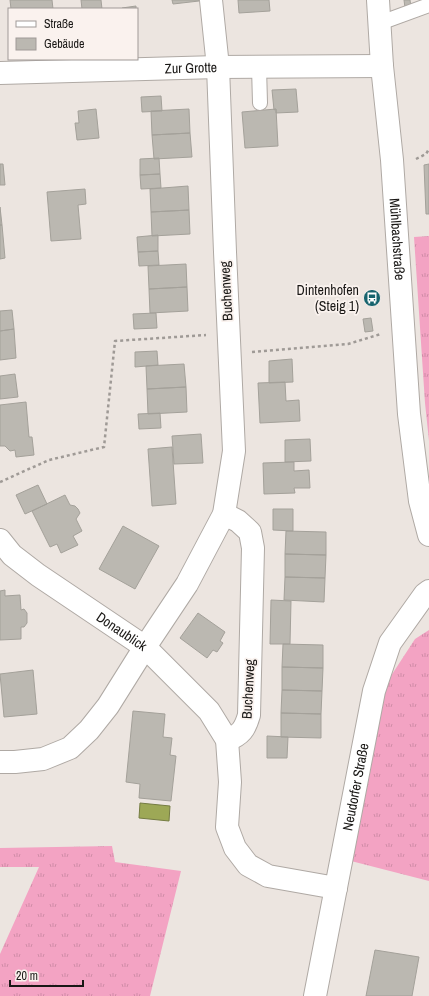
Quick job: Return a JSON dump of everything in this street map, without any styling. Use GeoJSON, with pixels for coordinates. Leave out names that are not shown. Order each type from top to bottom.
{"type":"FeatureCollection","features":[{"type":"Feature","properties":{"kind":"street","name":"Buchenweg"},"geometry":{"type":"LineString","coordinates":[[0,762],[43,759],[70,748],[89,730],[108,706],[145,646],[188,584],[224,514],[234,451],[218,67],[211,0]]}},
{"type":"Feature","properties":{"kind":"street","name":"Mühlbachstraße"},"geometry":{"type":"LineString","coordinates":[[378,0],[382,66],[392,160],[402,328],[409,414],[416,479],[429,535]]}},
{"type":"Feature","properties":{"kind":"street","name":"Zur Grotte"},"geometry":{"type":"LineString","coordinates":[[0,73],[218,67],[382,66]]}},
{"type":"Feature","properties":{"kind":"street","name":"Buchenweg"},"geometry":{"type":"LineString","coordinates":[[224,514],[238,521],[250,532],[253,548],[249,715],[246,727],[236,737],[227,740]]}},
{"type":"Feature","properties":{"kind":"street","name":"Donaublick"},"geometry":{"type":"LineString","coordinates":[[0,540],[12,555],[38,576],[145,646],[209,712],[227,740]]}},
{"type":"Feature","properties":{"kind":"street","name":"Neudorfer Straße"},"geometry":{"type":"LineString","coordinates":[[315,996],[374,691],[390,643],[425,594],[429,591]]}},
{"type":"Feature","properties":{"kind":"street"},"geometry":{"type":"LineString","coordinates":[[227,740],[230,782],[227,827],[235,848],[248,865],[268,876],[336,888]]}},
{"type":"Feature","properties":{"kind":"lane"},"geometry":{"type":"LineString","coordinates":[[380,22],[429,5]]}},
{"type":"Feature","properties":{"kind":"lane"},"geometry":{"type":"LineString","coordinates":[[259,67],[260,103]]}},
{"type":"Feature","properties":{"kind":"path"},"geometry":{"type":"LineString","coordinates":[[0,482],[49,460],[104,447],[115,341],[348,344],[402,328]]}},
{"type":"Feature","properties":{"kind":"green space"},"geometry":{"type":"Polygon","coordinates":[[[429,236],[429,441],[425,403],[414,237],[429,236]]]}},
{"type":"Feature","properties":{"kind":"green space"},"geometry":{"type":"Polygon","coordinates":[[[429,630],[429,881],[351,861],[387,682],[415,639],[429,630]]]}},
{"type":"Feature","properties":{"kind":"green space"},"geometry":{"type":"Polygon","coordinates":[[[112,846],[115,862],[181,871],[150,996],[0,996],[0,954],[39,867],[0,867],[0,848],[112,846]]]}},
{"type":"Feature","properties":{"kind":"shaded area"},"geometry":{"type":"Polygon","coordinates":[[[140,803],[170,806],[169,821],[139,818],[140,803]]]}},
{"type":"Feature","properties":{"kind":"building"},"geometry":{"type":"Polygon","coordinates":[[[10,0],[52,0],[53,8],[11,8],[10,0]]]}},
{"type":"Feature","properties":{"kind":"building"},"geometry":{"type":"Polygon","coordinates":[[[81,0],[101,0],[102,8],[82,8],[81,0]]]}},
{"type":"Feature","properties":{"kind":"building"},"geometry":{"type":"Polygon","coordinates":[[[172,0],[199,0],[199,1],[173,4],[172,0]]]}},
{"type":"Feature","properties":{"kind":"building"},"geometry":{"type":"Polygon","coordinates":[[[238,0],[269,0],[270,11],[239,13],[238,0]]]}},
{"type":"Feature","properties":{"kind":"building"},"geometry":{"type":"Polygon","coordinates":[[[404,0],[410,0],[411,7],[405,8],[404,0]]]}},
{"type":"Feature","properties":{"kind":"building"},"geometry":{"type":"Polygon","coordinates":[[[136,6],[136,8],[122,8],[136,6]]]}},
{"type":"Feature","properties":{"kind":"building"},"geometry":{"type":"Polygon","coordinates":[[[296,89],[298,112],[276,113],[276,109],[274,110],[272,90],[296,89]]]}},
{"type":"Feature","properties":{"kind":"building"},"geometry":{"type":"Polygon","coordinates":[[[161,96],[162,111],[142,112],[141,97],[161,96]]]}},
{"type":"Feature","properties":{"kind":"building"},"geometry":{"type":"Polygon","coordinates":[[[96,109],[99,138],[77,140],[75,123],[79,123],[78,111],[96,109]]]}},
{"type":"Feature","properties":{"kind":"building"},"geometry":{"type":"Polygon","coordinates":[[[189,109],[190,133],[152,135],[151,111],[189,109]]]}},
{"type":"Feature","properties":{"kind":"building"},"geometry":{"type":"Polygon","coordinates":[[[276,109],[278,146],[245,148],[242,112],[276,109]]]}},
{"type":"Feature","properties":{"kind":"building"},"geometry":{"type":"Polygon","coordinates":[[[190,133],[192,157],[154,159],[152,135],[190,133]]]}},
{"type":"Feature","properties":{"kind":"building"},"geometry":{"type":"Polygon","coordinates":[[[159,158],[160,174],[140,175],[140,159],[159,158]]]}},
{"type":"Feature","properties":{"kind":"building"},"geometry":{"type":"Polygon","coordinates":[[[0,164],[3,164],[5,185],[0,185],[0,164]]]}},
{"type":"Feature","properties":{"kind":"building"},"geometry":{"type":"Polygon","coordinates":[[[429,164],[429,214],[426,214],[424,165],[429,164]]]}},
{"type":"Feature","properties":{"kind":"building"},"geometry":{"type":"Polygon","coordinates":[[[160,174],[161,188],[141,189],[140,175],[160,174]]]}},
{"type":"Feature","properties":{"kind":"building"},"geometry":{"type":"Polygon","coordinates":[[[188,186],[189,210],[151,212],[150,189],[188,186]]]}},
{"type":"Feature","properties":{"kind":"building"},"geometry":{"type":"Polygon","coordinates":[[[85,189],[86,204],[78,205],[81,239],[51,241],[47,192],[85,189]]]}},
{"type":"Feature","properties":{"kind":"building"},"geometry":{"type":"Polygon","coordinates":[[[0,207],[2,225],[0,225],[0,207]]]}},
{"type":"Feature","properties":{"kind":"building"},"geometry":{"type":"Polygon","coordinates":[[[189,210],[190,234],[152,236],[151,212],[189,210]]]}},
{"type":"Feature","properties":{"kind":"building"},"geometry":{"type":"Polygon","coordinates":[[[0,225],[2,225],[5,258],[0,259],[0,225]]]}},
{"type":"Feature","properties":{"kind":"building"},"geometry":{"type":"Polygon","coordinates":[[[158,235],[158,251],[138,252],[137,237],[158,235]]]}},
{"type":"Feature","properties":{"kind":"building"},"geometry":{"type":"Polygon","coordinates":[[[158,251],[159,265],[139,266],[138,252],[158,251]]]}},
{"type":"Feature","properties":{"kind":"building"},"geometry":{"type":"Polygon","coordinates":[[[186,264],[187,287],[149,289],[148,266],[186,264]]]}},
{"type":"Feature","properties":{"kind":"building"},"geometry":{"type":"Polygon","coordinates":[[[187,287],[188,311],[150,313],[149,289],[187,287]]]}},
{"type":"Feature","properties":{"kind":"building"},"geometry":{"type":"Polygon","coordinates":[[[12,310],[14,329],[0,331],[0,311],[12,310]]]}},
{"type":"Feature","properties":{"kind":"building"},"geometry":{"type":"Polygon","coordinates":[[[156,313],[157,328],[134,329],[133,314],[156,313]]]}},
{"type":"Feature","properties":{"kind":"building"},"geometry":{"type":"Polygon","coordinates":[[[371,318],[373,331],[365,332],[363,319],[371,318]]]}},
{"type":"Feature","properties":{"kind":"building"},"geometry":{"type":"Polygon","coordinates":[[[14,329],[16,358],[0,360],[0,331],[14,329]]]}},
{"type":"Feature","properties":{"kind":"building"},"geometry":{"type":"Polygon","coordinates":[[[157,351],[158,365],[135,367],[135,352],[157,351]]]}},
{"type":"Feature","properties":{"kind":"building"},"geometry":{"type":"Polygon","coordinates":[[[292,359],[293,382],[269,383],[269,361],[292,359]]]}},
{"type":"Feature","properties":{"kind":"building"},"geometry":{"type":"Polygon","coordinates":[[[184,364],[186,387],[147,389],[146,366],[184,364]]]}},
{"type":"Feature","properties":{"kind":"building"},"geometry":{"type":"Polygon","coordinates":[[[15,374],[18,397],[0,399],[0,376],[15,374]]]}},
{"type":"Feature","properties":{"kind":"building"},"geometry":{"type":"Polygon","coordinates":[[[285,382],[286,401],[299,400],[300,421],[260,423],[258,383],[285,382]]]}},
{"type":"Feature","properties":{"kind":"building"},"geometry":{"type":"Polygon","coordinates":[[[186,387],[187,412],[148,414],[147,389],[186,387]]]}},
{"type":"Feature","properties":{"kind":"building"},"geometry":{"type":"Polygon","coordinates":[[[26,402],[29,437],[32,437],[34,455],[16,457],[15,450],[10,451],[5,446],[0,446],[0,405],[26,402]]]}},
{"type":"Feature","properties":{"kind":"building"},"geometry":{"type":"Polygon","coordinates":[[[160,413],[161,428],[139,429],[138,414],[160,413]]]}},
{"type":"Feature","properties":{"kind":"building"},"geometry":{"type":"Polygon","coordinates":[[[201,434],[203,463],[174,464],[172,436],[201,434]]]}},
{"type":"Feature","properties":{"kind":"building"},"geometry":{"type":"Polygon","coordinates":[[[310,439],[311,461],[285,462],[285,440],[310,439]]]}},
{"type":"Feature","properties":{"kind":"building"},"geometry":{"type":"Polygon","coordinates":[[[172,447],[176,504],[152,506],[148,449],[172,447]]]}},
{"type":"Feature","properties":{"kind":"building"},"geometry":{"type":"Polygon","coordinates":[[[294,462],[294,471],[309,470],[310,488],[294,488],[295,493],[264,494],[263,463],[294,462]]]}},
{"type":"Feature","properties":{"kind":"building"},"geometry":{"type":"Polygon","coordinates":[[[38,485],[47,504],[25,514],[16,495],[38,485]]]}},
{"type":"Feature","properties":{"kind":"building"},"geometry":{"type":"Polygon","coordinates":[[[65,495],[70,505],[75,506],[80,513],[76,519],[82,531],[73,536],[78,545],[61,553],[57,544],[50,547],[32,511],[65,495]]]}},
{"type":"Feature","properties":{"kind":"building"},"geometry":{"type":"Polygon","coordinates":[[[273,509],[293,509],[293,531],[273,530],[273,509]]]}},
{"type":"Feature","properties":{"kind":"building"},"geometry":{"type":"Polygon","coordinates":[[[123,526],[159,546],[135,589],[99,569],[123,526]]]}},
{"type":"Feature","properties":{"kind":"building"},"geometry":{"type":"Polygon","coordinates":[[[286,531],[326,532],[326,555],[285,554],[286,531]]]}},
{"type":"Feature","properties":{"kind":"building"},"geometry":{"type":"Polygon","coordinates":[[[285,554],[326,555],[325,578],[285,577],[285,554]]]}},
{"type":"Feature","properties":{"kind":"building"},"geometry":{"type":"Polygon","coordinates":[[[285,577],[325,578],[324,602],[284,600],[285,577]]]}},
{"type":"Feature","properties":{"kind":"building"},"geometry":{"type":"Polygon","coordinates":[[[5,590],[5,596],[20,595],[21,610],[24,609],[27,613],[27,623],[24,627],[21,627],[21,639],[0,640],[0,591],[5,590]]]}},
{"type":"Feature","properties":{"kind":"building"},"geometry":{"type":"Polygon","coordinates":[[[271,600],[291,601],[290,644],[270,644],[271,600]]]}},
{"type":"Feature","properties":{"kind":"building"},"geometry":{"type":"Polygon","coordinates":[[[198,613],[225,632],[220,641],[223,643],[217,652],[213,650],[207,658],[180,638],[198,613]]]}},
{"type":"Feature","properties":{"kind":"building"},"geometry":{"type":"Polygon","coordinates":[[[283,644],[323,645],[323,668],[282,667],[283,644]]]}},
{"type":"Feature","properties":{"kind":"building"},"geometry":{"type":"Polygon","coordinates":[[[282,667],[323,668],[322,691],[282,690],[282,667]]]}},
{"type":"Feature","properties":{"kind":"building"},"geometry":{"type":"Polygon","coordinates":[[[33,670],[37,714],[4,717],[0,674],[33,670]]]}},
{"type":"Feature","properties":{"kind":"building"},"geometry":{"type":"Polygon","coordinates":[[[282,690],[322,691],[321,714],[281,713],[282,690]]]}},
{"type":"Feature","properties":{"kind":"building"},"geometry":{"type":"Polygon","coordinates":[[[133,711],[165,714],[163,737],[172,738],[170,755],[176,756],[171,801],[139,798],[140,784],[126,782],[133,711]]]}},
{"type":"Feature","properties":{"kind":"building"},"geometry":{"type":"Polygon","coordinates":[[[281,713],[321,714],[321,738],[281,737],[281,713]]]}},
{"type":"Feature","properties":{"kind":"building"},"geometry":{"type":"Polygon","coordinates":[[[267,736],[288,737],[287,758],[267,758],[267,736]]]}},
{"type":"Feature","properties":{"kind":"building"},"geometry":{"type":"Polygon","coordinates":[[[375,950],[419,957],[412,996],[366,996],[375,950]]]}},
{"type":"Feature","properties":{"kind":"place","name":"Dintenhofen (Steig 1)"},"geometry":{"type":"Point","coordinates":[372,298]}}]}
